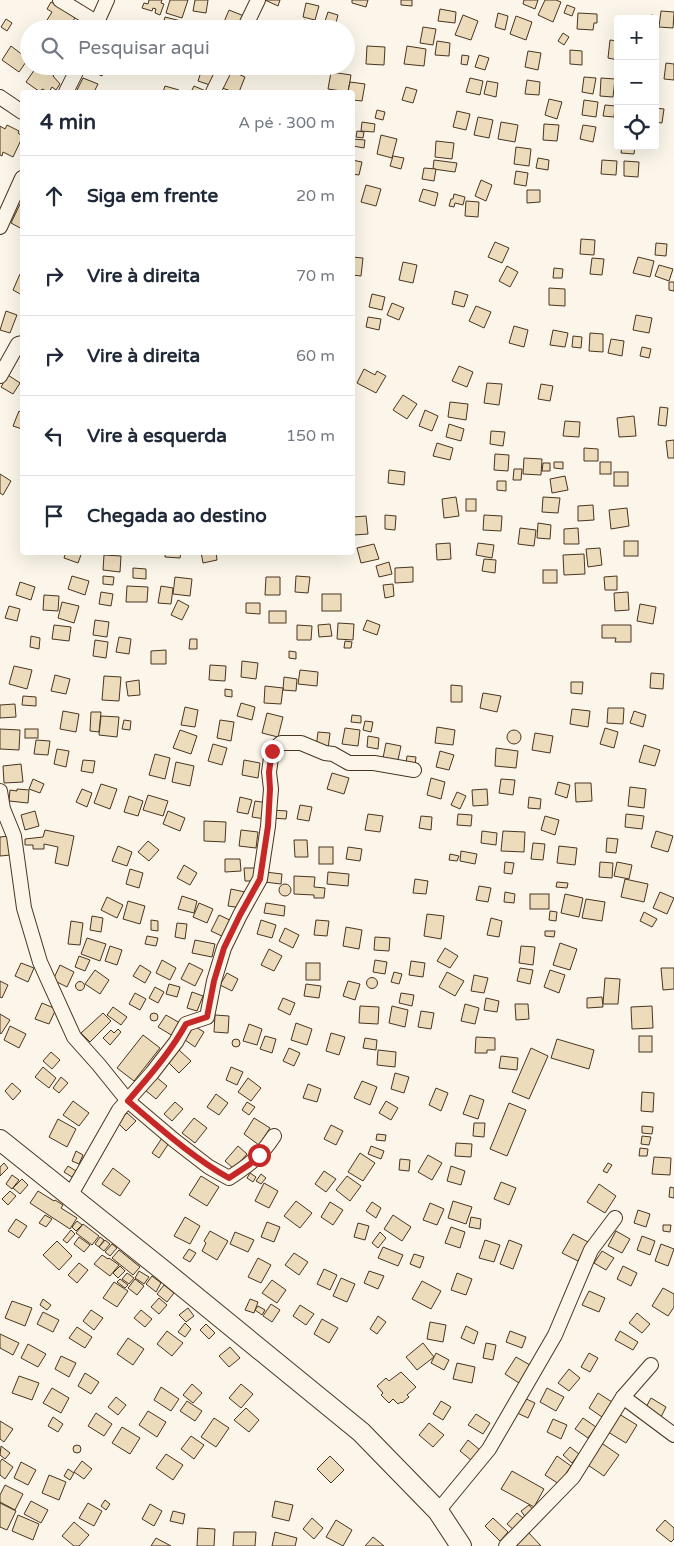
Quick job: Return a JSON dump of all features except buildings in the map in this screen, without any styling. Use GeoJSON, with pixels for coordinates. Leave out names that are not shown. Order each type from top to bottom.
{"type":"FeatureCollection","features":[{"type":"Feature","properties":{"kind":"highway"},"geometry":{"type":"LineString","coordinates":[[0,1140],[361,1432],[438,1511],[461,1546]]}},
{"type":"Feature","properties":{"kind":"street"},"geometry":{"type":"LineString","coordinates":[[60,0],[88,20]]}},
{"type":"Feature","properties":{"kind":"street"},"geometry":{"type":"LineString","coordinates":[[97,20],[107,0]]}},
{"type":"Feature","properties":{"kind":"street"},"geometry":{"type":"LineString","coordinates":[[248,20],[258,0]]}},
{"type":"Feature","properties":{"kind":"street"},"geometry":{"type":"LineString","coordinates":[[67,90],[74,75]]}},
{"type":"Feature","properties":{"kind":"street"},"geometry":{"type":"LineString","coordinates":[[215,90],[222,75]]}},
{"type":"Feature","properties":{"kind":"street"},"geometry":{"type":"LineString","coordinates":[[0,96],[20,111]]}},
{"type":"Feature","properties":{"kind":"street"},"geometry":{"type":"LineString","coordinates":[[0,227],[20,182]]}},
{"type":"Feature","properties":{"kind":"street"},"geometry":{"type":"LineString","coordinates":[[0,376],[20,343]]}},
{"type":"Feature","properties":{"kind":"street"},"geometry":{"type":"LineString","coordinates":[[70,1196],[119,1110],[152,1073],[176,1042],[186,1024],[207,1017],[214,981],[224,948],[260,879],[268,826],[269,772],[272,751],[281,743],[302,743],[325,753],[333,754],[350,763],[374,763],[414,770]]}},
{"type":"Feature","properties":{"kind":"street"},"geometry":{"type":"LineString","coordinates":[[0,790],[3,809],[14,836],[24,908],[40,962],[74,1037],[128,1101],[181,1146],[229,1178],[250,1164],[274,1136]]}},
{"type":"Feature","properties":{"kind":"street"},"geometry":{"type":"LineString","coordinates":[[438,1511],[489,1449],[555,1335],[591,1250],[615,1218]]}},
{"type":"Feature","properties":{"kind":"street"},"geometry":{"type":"LineString","coordinates":[[506,1546],[573,1477],[623,1397],[651,1365]]}},
{"type":"Feature","properties":{"kind":"street"},"geometry":{"type":"LineString","coordinates":[[623,1397],[674,1435]]}},
{"type":"Feature","properties":{"kind":"route"},"geometry":{"type":"LineString","coordinates":[[259,1155],[250,1164],[229,1178],[174,1140],[128,1101],[176,1042],[186,1024],[207,1017],[214,981],[224,948],[260,879],[268,826],[269,772],[272,751]]}}]}
